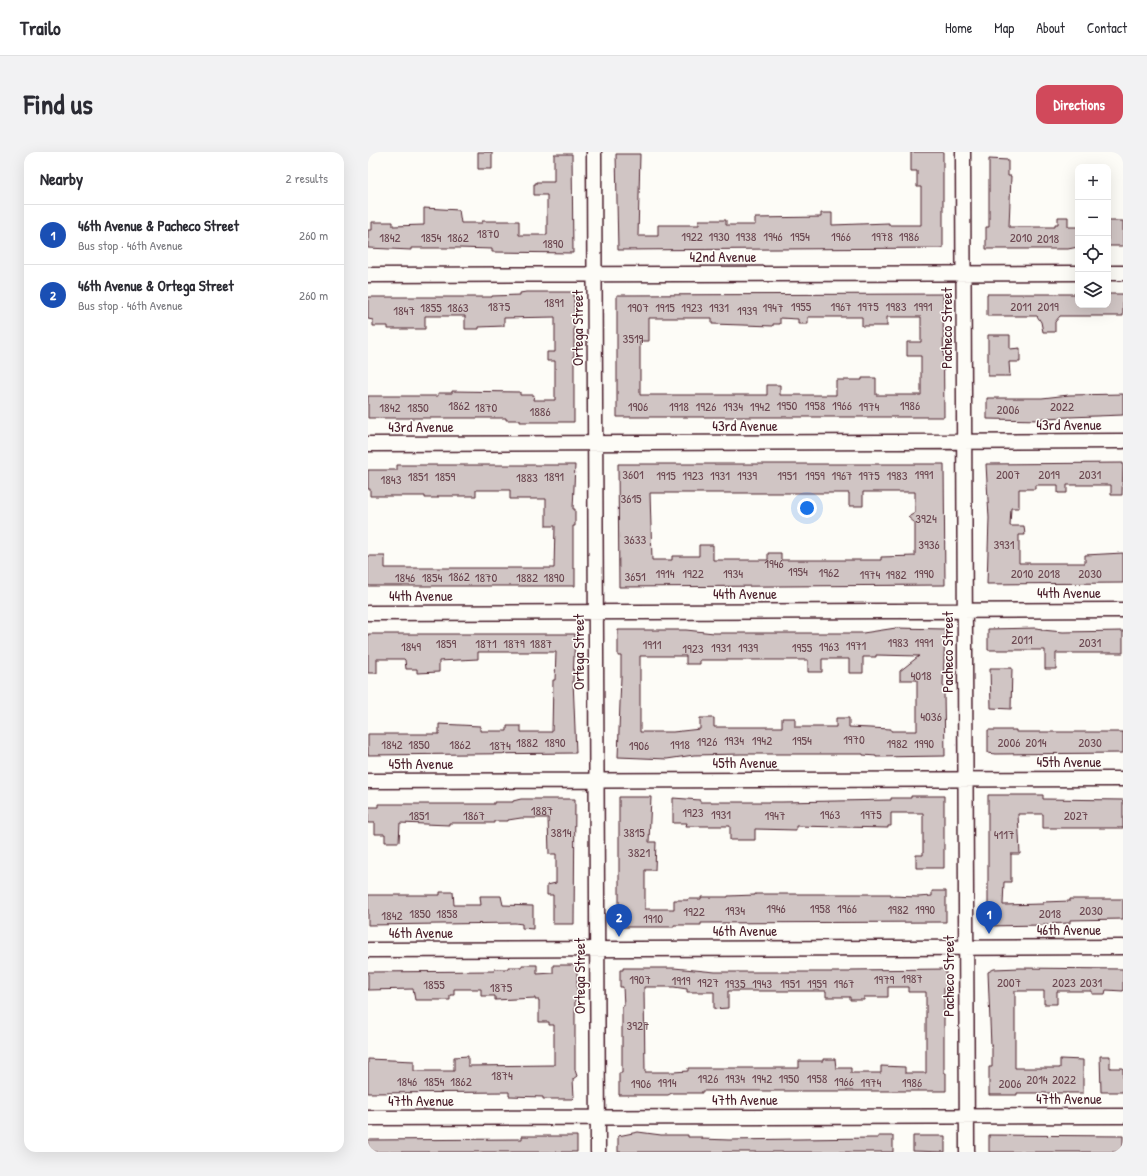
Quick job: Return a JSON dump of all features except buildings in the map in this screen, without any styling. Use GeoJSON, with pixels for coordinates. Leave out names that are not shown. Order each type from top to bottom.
{"type":"FeatureCollection","features":[{"type":"Feature","properties":{"kind":"street","name":"Ortega Street"},"geometry":{"type":"LineString","coordinates":[[594,152],[598,1152]]}},
{"type":"Feature","properties":{"kind":"street","name":"Pacheco Street"},"geometry":{"type":"LineString","coordinates":[[963,152],[967,1152]]}},
{"type":"Feature","properties":{"kind":"street","name":"42nd Avenue"},"geometry":{"type":"LineString","coordinates":[[368,275],[1075,273]]}},
{"type":"Feature","properties":{"kind":"street"},"geometry":{"type":"LineString","coordinates":[[1111,273],[1123,273]]}},
{"type":"Feature","properties":{"kind":"street","name":"43rd Avenue"},"geometry":{"type":"LineString","coordinates":[[368,444],[1123,441]]}},
{"type":"Feature","properties":{"kind":"street","name":"44th Avenue"},"geometry":{"type":"LineString","coordinates":[[368,613],[1123,610]]}},
{"type":"Feature","properties":{"kind":"street","name":"45th Avenue"},"geometry":{"type":"LineString","coordinates":[[368,781],[1123,779]]}},
{"type":"Feature","properties":{"kind":"street","name":"46th Avenue"},"geometry":{"type":"LineString","coordinates":[[368,950],[1123,947]]}},
{"type":"Feature","properties":{"kind":"street","name":"47th Avenue"},"geometry":{"type":"LineString","coordinates":[[368,1118],[1123,1116]]}},
{"type":"Feature","properties":{"kind":"place","name":"46th Avenue & Pacheco Street"},"geometry":{"type":"Point","coordinates":[989,934]}},
{"type":"Feature","properties":{"kind":"place","name":"46th Avenue & Ortega Street"},"geometry":{"type":"Point","coordinates":[619,937]}}]}
